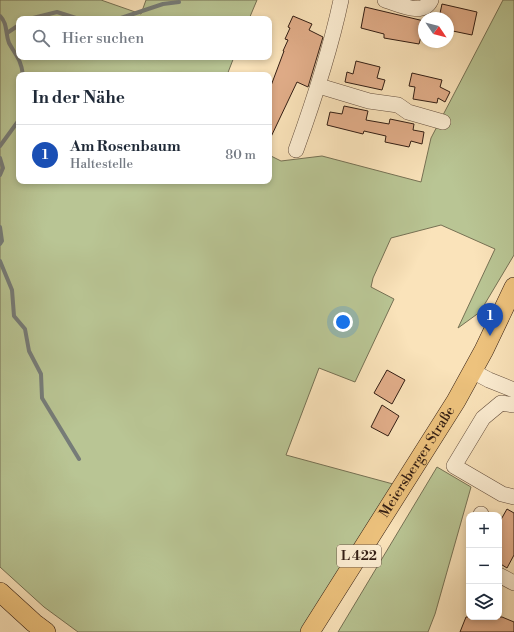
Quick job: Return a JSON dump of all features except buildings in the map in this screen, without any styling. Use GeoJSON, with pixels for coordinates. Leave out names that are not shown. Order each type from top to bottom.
{"type":"FeatureCollection","features":[{"type":"Feature","properties":{"kind":"main road","name":"Meiersberger Straße"},"geometry":{"type":"LineString","coordinates":[[310,632],[420,460],[472,371],[514,287]]}},
{"type":"Feature","properties":{"kind":"main road"},"geometry":{"type":"LineString","coordinates":[[0,592],[46,632]]}},
{"type":"Feature","properties":{"kind":"street"},"geometry":{"type":"LineString","coordinates":[[296,150],[319,86],[333,38],[341,0]]}},
{"type":"Feature","properties":{"kind":"street"},"geometry":{"type":"LineString","coordinates":[[385,0],[421,9],[427,7],[431,0]]}},
{"type":"Feature","properties":{"kind":"street"},"geometry":{"type":"LineString","coordinates":[[319,86],[369,101],[398,105],[408,112],[443,122]]}},
{"type":"Feature","properties":{"kind":"street"},"geometry":{"type":"LineString","coordinates":[[472,371],[514,390]]}},
{"type":"Feature","properties":{"kind":"street"},"geometry":{"type":"LineString","coordinates":[[514,406],[501,403],[483,418],[454,466],[502,494],[514,497]]}},
{"type":"Feature","properties":{"kind":"street"},"geometry":{"type":"LineString","coordinates":[[502,577],[514,583]]}},
{"type":"Feature","properties":{"kind":"green space"},"geometry":{"type":"Polygon","coordinates":[[[0,0],[101,0],[141,14],[146,0],[257,0],[250,16],[16,16],[16,60],[233,60],[228,72],[16,72],[16,184],[272,184],[272,156],[281,161],[322,156],[421,182],[431,138],[503,0],[514,0],[514,255],[480,312],[458,328],[495,249],[441,225],[391,238],[373,278],[371,287],[394,299],[355,382],[319,368],[286,455],[393,484],[301,632],[78,632],[44,607],[0,567],[0,0]]]}},
{"type":"Feature","properties":{"kind":"green space"},"geometry":{"type":"Polygon","coordinates":[[[437,467],[471,487],[435,614],[428,632],[338,632],[437,467]]]}},
{"type":"Feature","properties":{"kind":"waterway"},"geometry":{"type":"LineString","coordinates":[[127,16],[163,4],[179,2]]}},
{"type":"Feature","properties":{"kind":"waterway"},"geometry":{"type":"LineString","coordinates":[[41,16],[57,12],[70,16]]}},
{"type":"Feature","properties":{"kind":"waterway"},"geometry":{"type":"LineString","coordinates":[[0,16],[3,19],[9,43],[16,54]]}},
{"type":"Feature","properties":{"kind":"waterway"},"geometry":{"type":"LineString","coordinates":[[7,33],[16,27]]}},
{"type":"Feature","properties":{"kind":"waterway"},"geometry":{"type":"LineString","coordinates":[[19,60],[22,72]]}},
{"type":"Feature","properties":{"kind":"waterway"},"geometry":{"type":"LineString","coordinates":[[0,146],[16,124]]}},
{"type":"Feature","properties":{"kind":"waterway"},"geometry":{"type":"LineString","coordinates":[[0,158],[3,168],[0,175]]}},
{"type":"Feature","properties":{"kind":"waterway"},"geometry":{"type":"LineString","coordinates":[[0,227],[2,241],[0,244]]}},
{"type":"Feature","properties":{"kind":"waterway"},"geometry":{"type":"LineString","coordinates":[[0,261],[12,290],[14,316],[25,329],[29,351],[41,374],[42,398],[79,459]]}},
{"type":"Feature","properties":{"kind":"place","name":"Am Rosenbaum"},"geometry":{"type":"Point","coordinates":[490,336]}}]}
